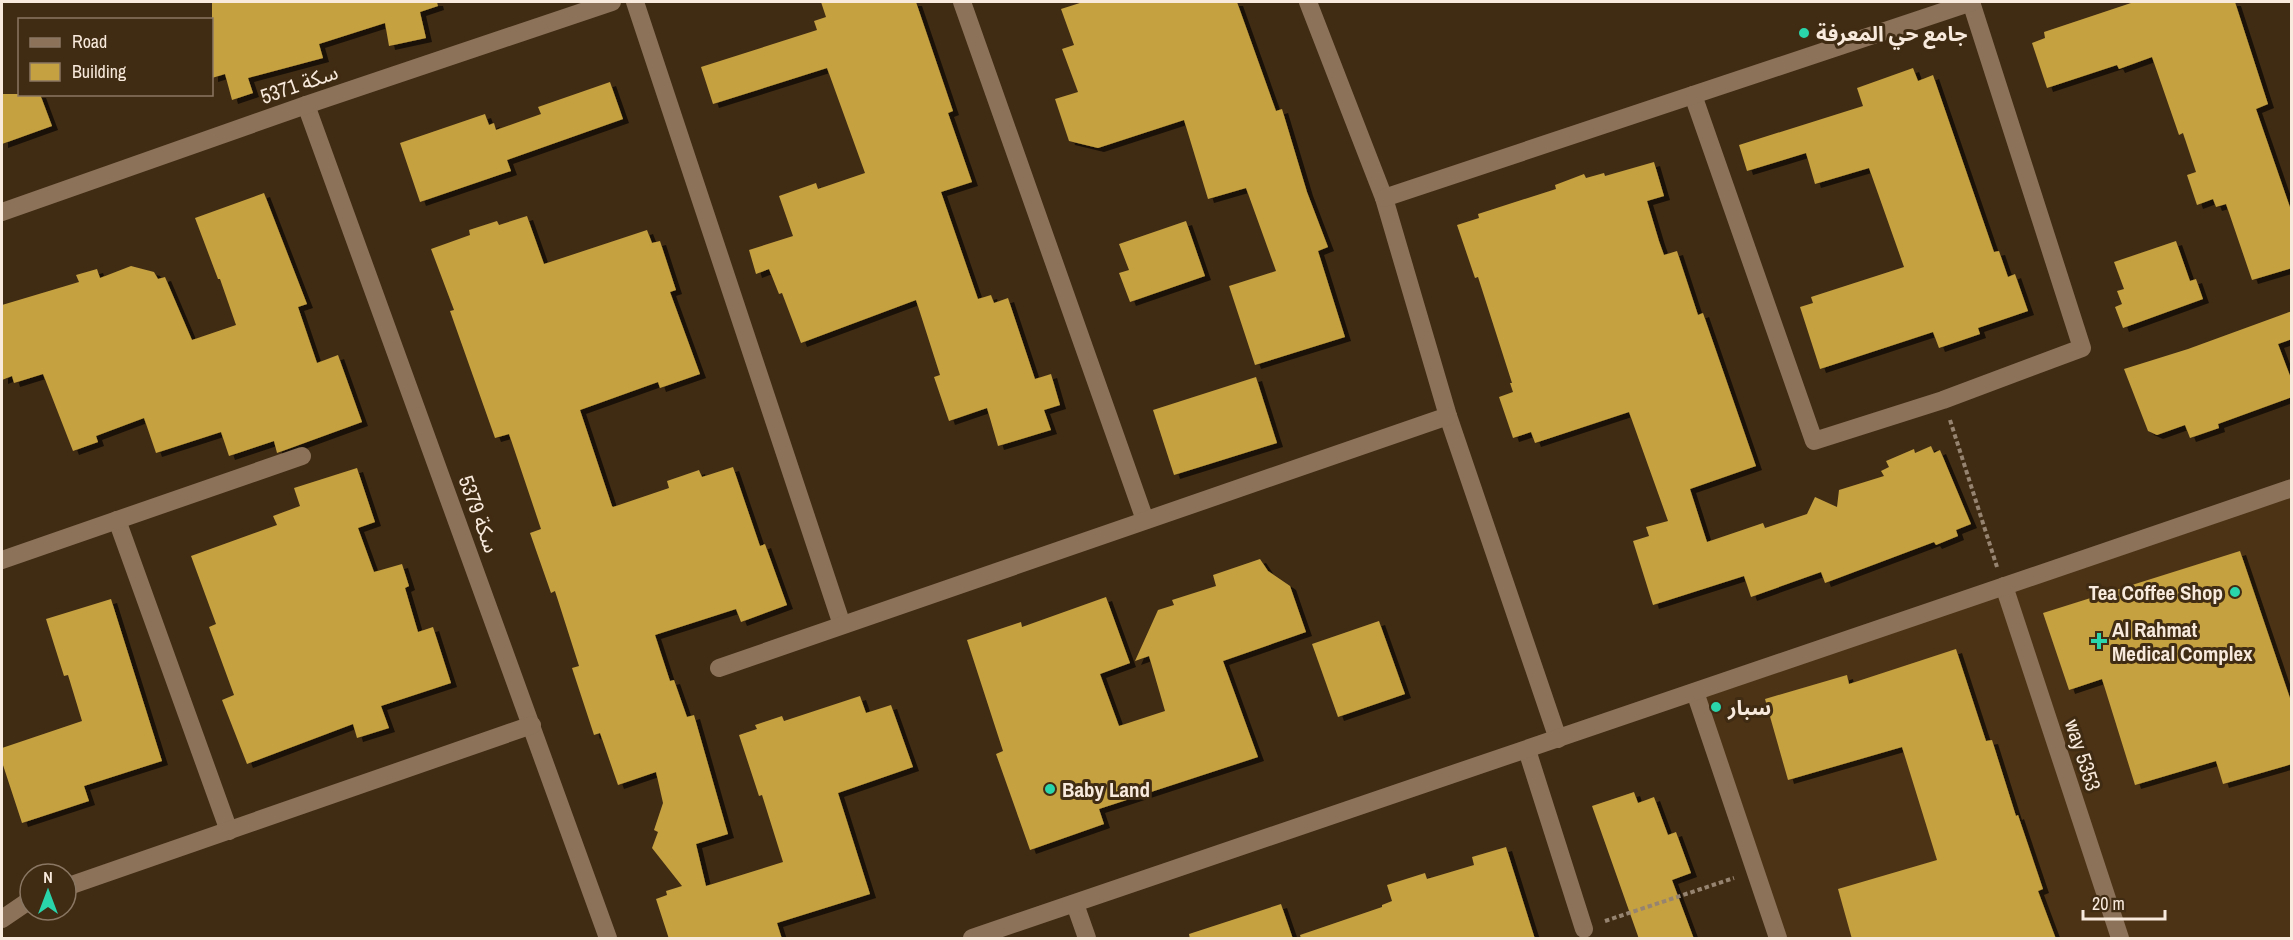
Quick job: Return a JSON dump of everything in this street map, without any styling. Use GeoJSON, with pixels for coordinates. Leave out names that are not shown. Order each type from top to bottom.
{"type":"FeatureCollection","features":[{"type":"Feature","properties":{"kind":"street","name":"سكة 5371"},"geometry":{"type":"LineString","coordinates":[[2,212],[306,105],[612,2]]}},
{"type":"Feature","properties":{"kind":"street"},"geometry":{"type":"LineString","coordinates":[[634,2],[842,625]]}},
{"type":"Feature","properties":{"kind":"street"},"geometry":{"type":"LineString","coordinates":[[962,2],[1145,520]]}},
{"type":"Feature","properties":{"kind":"street"},"geometry":{"type":"LineString","coordinates":[[1308,2],[1384,198],[1448,416],[1558,739]]}},
{"type":"Feature","properties":{"kind":"street"},"geometry":{"type":"LineString","coordinates":[[1384,198],[1971,2],[2082,348],[1943,400],[1815,441],[1693,95]]}},
{"type":"Feature","properties":{"kind":"street","name":"سكة 5379"},"geometry":{"type":"LineString","coordinates":[[306,105],[608,939]]}},
{"type":"Feature","properties":{"kind":"street"},"geometry":{"type":"LineString","coordinates":[[719,668],[1448,416]]}},
{"type":"Feature","properties":{"kind":"street"},"geometry":{"type":"LineString","coordinates":[[2,560],[302,456]]}},
{"type":"Feature","properties":{"kind":"street"},"geometry":{"type":"LineString","coordinates":[[972,939],[2292,488]]}},
{"type":"Feature","properties":{"kind":"street"},"geometry":{"type":"LineString","coordinates":[[117,520],[228,831]]}},
{"type":"Feature","properties":{"kind":"street","name":"way 5353"},"geometry":{"type":"LineString","coordinates":[[2004,586],[2120,939]]}},
{"type":"Feature","properties":{"kind":"street"},"geometry":{"type":"LineString","coordinates":[[1695,692],[1778,939]]}},
{"type":"Feature","properties":{"kind":"street"},"geometry":{"type":"LineString","coordinates":[[78,883],[532,725]]}},
{"type":"Feature","properties":{"kind":"street"},"geometry":{"type":"LineString","coordinates":[[1527,750],[1584,929]]}},
{"type":"Feature","properties":{"kind":"street"},"geometry":{"type":"LineString","coordinates":[[1075,904],[1087,939]]}},
{"type":"Feature","properties":{"kind":"street"},"geometry":{"type":"LineString","coordinates":[[2,919],[18,908]]}},
{"type":"Feature","properties":{"kind":"path"},"geometry":{"type":"LineString","coordinates":[[1943,400],[2004,586]]}},
{"type":"Feature","properties":{"kind":"path"},"geometry":{"type":"LineString","coordinates":[[1584,929],[1755,871]]}},
{"type":"Feature","properties":{"kind":"shaded area"},"geometry":{"type":"Polygon","coordinates":[[[2291,488],[2291,938],[1778,938],[1695,692],[2291,488]]]}},
{"type":"Feature","properties":{"kind":"building"},"geometry":{"type":"Polygon","coordinates":[[[212,2],[437,2],[438,6],[420,12],[426,38],[389,46],[385,23],[319,44],[323,58],[248,78],[253,93],[232,100],[225,74],[213,78],[212,2]]]}},
{"type":"Feature","properties":{"kind":"building"},"geometry":{"type":"Polygon","coordinates":[[[821,2],[916,2],[953,111],[948,113],[972,182],[941,192],[978,299],[991,295],[994,303],[1008,298],[1035,379],[1051,374],[1060,405],[1044,410],[1051,430],[998,446],[987,408],[949,421],[934,377],[940,375],[916,300],[801,343],[782,293],[779,294],[769,269],[756,274],[749,250],[793,236],[779,196],[816,183],[818,189],[865,173],[827,68],[713,104],[701,67],[817,30],[814,21],[826,17],[821,2]]]}},
{"type":"Feature","properties":{"kind":"building"},"geometry":{"type":"Polygon","coordinates":[[[1083,2],[1237,2],[1276,111],[1282,109],[1307,192],[1328,247],[1318,251],[1345,337],[1255,365],[1229,286],[1276,271],[1246,188],[1208,199],[1184,120],[1098,148],[1069,141],[1055,99],[1078,92],[1062,49],[1074,45],[1061,9],[1083,2]]]}},
{"type":"Feature","properties":{"kind":"building"},"geometry":{"type":"Polygon","coordinates":[[[2134,2],[2235,2],[2268,104],[2256,109],[2292,213],[2292,268],[2252,280],[2226,204],[2216,207],[2213,199],[2197,205],[2187,175],[2196,172],[2183,133],[2179,135],[2152,57],[2119,69],[2117,65],[2047,88],[2032,43],[2045,38],[2044,32],[2134,2]]]}},
{"type":"Feature","properties":{"kind":"building"},"geometry":{"type":"Polygon","coordinates":[[[1913,68],[1918,81],[1933,75],[1994,252],[1999,251],[2008,277],[2015,274],[2028,311],[1978,328],[1980,334],[1939,348],[1933,332],[1820,369],[1800,307],[1813,303],[1811,297],[1904,267],[1869,168],[1815,184],[1806,153],[1747,171],[1739,145],[1863,106],[1857,88],[1913,68]]]}},
{"type":"Feature","properties":{"kind":"building"},"geometry":{"type":"Polygon","coordinates":[[[610,82],[623,119],[507,160],[511,171],[420,202],[400,143],[485,114],[489,125],[494,123],[496,130],[541,114],[538,107],[610,82]]]}},
{"type":"Feature","properties":{"kind":"building"},"geometry":{"type":"Polygon","coordinates":[[[2,94],[41,96],[52,126],[2,144],[2,94]]]}},
{"type":"Feature","properties":{"kind":"building"},"geometry":{"type":"Polygon","coordinates":[[[1654,162],[1664,196],[1647,201],[1659,241],[1664,255],[1677,251],[1698,315],[1703,313],[1756,466],[1690,489],[1707,542],[1763,523],[1765,528],[1807,514],[1815,497],[1837,507],[1839,490],[1884,476],[1881,471],[1889,467],[1886,461],[1914,449],[1915,453],[1931,446],[1934,453],[1940,450],[1971,524],[1956,530],[1958,536],[1936,545],[1934,542],[1825,583],[1821,572],[1751,597],[1744,576],[1653,605],[1633,541],[1649,536],[1646,527],[1668,521],[1629,412],[1535,443],[1531,432],[1513,438],[1499,397],[1513,392],[1510,383],[1512,383],[1478,277],[1475,278],[1457,225],[1479,218],[1478,214],[1556,189],[1555,185],[1584,174],[1586,178],[1604,173],[1605,176],[1654,162]]]}},
{"type":"Feature","properties":{"kind":"building"},"geometry":{"type":"Polygon","coordinates":[[[264,193],[307,304],[298,307],[317,363],[338,355],[362,422],[277,453],[274,441],[229,456],[221,432],[156,453],[144,418],[96,436],[98,442],[73,451],[43,374],[14,383],[12,376],[2,380],[2,305],[79,282],[76,275],[97,269],[100,278],[131,266],[154,272],[158,279],[165,277],[192,340],[236,325],[195,218],[264,193]]]}},
{"type":"Feature","properties":{"kind":"building"},"geometry":{"type":"Polygon","coordinates":[[[527,216],[544,264],[647,230],[652,243],[660,241],[676,290],[670,292],[700,374],[660,388],[658,382],[580,410],[612,506],[669,488],[667,481],[699,470],[702,477],[733,467],[760,546],[765,544],[787,605],[741,622],[736,609],[655,635],[670,681],[674,680],[687,717],[694,715],[728,834],[696,844],[706,886],[783,862],[762,795],[759,796],[739,735],[757,729],[755,725],[782,716],[784,721],[860,696],[866,713],[891,705],[913,767],[838,793],[870,894],[777,923],[782,939],[669,939],[656,899],[667,895],[666,891],[682,886],[652,848],[658,832],[654,830],[663,803],[656,772],[618,785],[600,733],[594,735],[572,668],[579,666],[555,591],[551,593],[530,533],[541,529],[509,434],[495,438],[450,311],[454,310],[431,249],[470,235],[469,230],[497,221],[499,225],[527,216]]]}},
{"type":"Feature","properties":{"kind":"building"},"geometry":{"type":"Polygon","coordinates":[[[1186,221],[1205,276],[1130,302],[1119,273],[1129,270],[1119,244],[1186,221]]]}},
{"type":"Feature","properties":{"kind":"building"},"geometry":{"type":"Polygon","coordinates":[[[2176,241],[2190,281],[2196,279],[2203,299],[2123,328],[2115,307],[2122,304],[2117,291],[2124,289],[2114,262],[2176,241]]]}},
{"type":"Feature","properties":{"kind":"building"},"geometry":{"type":"Polygon","coordinates":[[[2292,311],[2292,339],[2278,344],[2292,381],[2292,397],[2218,424],[2219,428],[2190,438],[2185,425],[2157,435],[2148,431],[2124,369],[2188,349],[2292,311]]]}},
{"type":"Feature","properties":{"kind":"building"},"geometry":{"type":"Polygon","coordinates":[[[1256,377],[1277,443],[1174,475],[1153,410],[1256,377]]]}},
{"type":"Feature","properties":{"kind":"building"},"geometry":{"type":"Polygon","coordinates":[[[357,468],[375,522],[358,528],[374,572],[402,564],[409,586],[405,588],[418,632],[433,627],[451,683],[381,706],[389,728],[357,738],[353,724],[247,764],[222,700],[234,695],[209,627],[216,624],[191,556],[277,525],[273,516],[300,506],[294,488],[357,468]]]}},
{"type":"Feature","properties":{"kind":"building"},"geometry":{"type":"Polygon","coordinates":[[[2240,551],[2292,704],[2292,764],[2223,784],[2216,761],[2135,785],[2102,679],[2069,690],[2043,613],[2240,551]]]}},
{"type":"Feature","properties":{"kind":"building"},"geometry":{"type":"Polygon","coordinates":[[[1260,559],[1268,571],[1290,586],[1306,632],[1223,661],[1258,757],[1099,809],[1104,824],[1030,850],[996,754],[1003,751],[967,640],[1021,622],[1022,627],[1106,597],[1130,663],[1100,674],[1119,726],[1165,711],[1149,656],[1135,661],[1158,610],[1174,605],[1172,600],[1216,586],[1213,575],[1260,559]]]}},
{"type":"Feature","properties":{"kind":"building"},"geometry":{"type":"Polygon","coordinates":[[[111,599],[162,761],[84,786],[89,801],[22,823],[2,762],[2,748],[82,721],[68,675],[64,676],[46,619],[111,599]]]}},
{"type":"Feature","properties":{"kind":"building"},"geometry":{"type":"Polygon","coordinates":[[[1379,621],[1405,694],[1338,717],[1312,644],[1379,621]]]}},
{"type":"Feature","properties":{"kind":"building"},"geometry":{"type":"Polygon","coordinates":[[[1956,649],[1986,741],[1992,740],[2016,816],[2018,815],[2043,889],[2038,891],[2056,939],[1852,939],[1838,889],[1937,860],[1902,747],[1788,780],[1765,699],[1847,675],[1849,684],[1956,649]]]}},
{"type":"Feature","properties":{"kind":"building"},"geometry":{"type":"Polygon","coordinates":[[[1634,792],[1638,803],[1654,797],[1668,835],[1676,832],[1691,873],[1672,880],[1694,939],[1639,939],[1592,806],[1634,792]]]}},
{"type":"Feature","properties":{"kind":"building"},"geometry":{"type":"Polygon","coordinates":[[[1506,847],[1535,939],[1301,939],[1300,935],[1382,907],[1392,901],[1387,885],[1425,873],[1427,879],[1474,865],[1472,857],[1506,847]]]}},
{"type":"Feature","properties":{"kind":"building"},"geometry":{"type":"Polygon","coordinates":[[[1281,904],[1293,939],[1190,939],[1189,934],[1281,904]]]}},
{"type":"Feature","properties":{"kind":"place","name":"جامع حي المعرفة"},"geometry":{"type":"Point","coordinates":[1804,33]}},
{"type":"Feature","properties":{"kind":"place","name":"Tea Coffee Shop"},"geometry":{"type":"Point","coordinates":[2235,592]}},
{"type":"Feature","properties":{"kind":"place","name":"Al Rahmat Medical Complex"},"geometry":{"type":"Point","coordinates":[2099,641]}},
{"type":"Feature","properties":{"kind":"place","name":"سبار"},"geometry":{"type":"Point","coordinates":[1716,707]}},
{"type":"Feature","properties":{"kind":"place","name":"Baby Land"},"geometry":{"type":"Point","coordinates":[1050,789]}}]}
